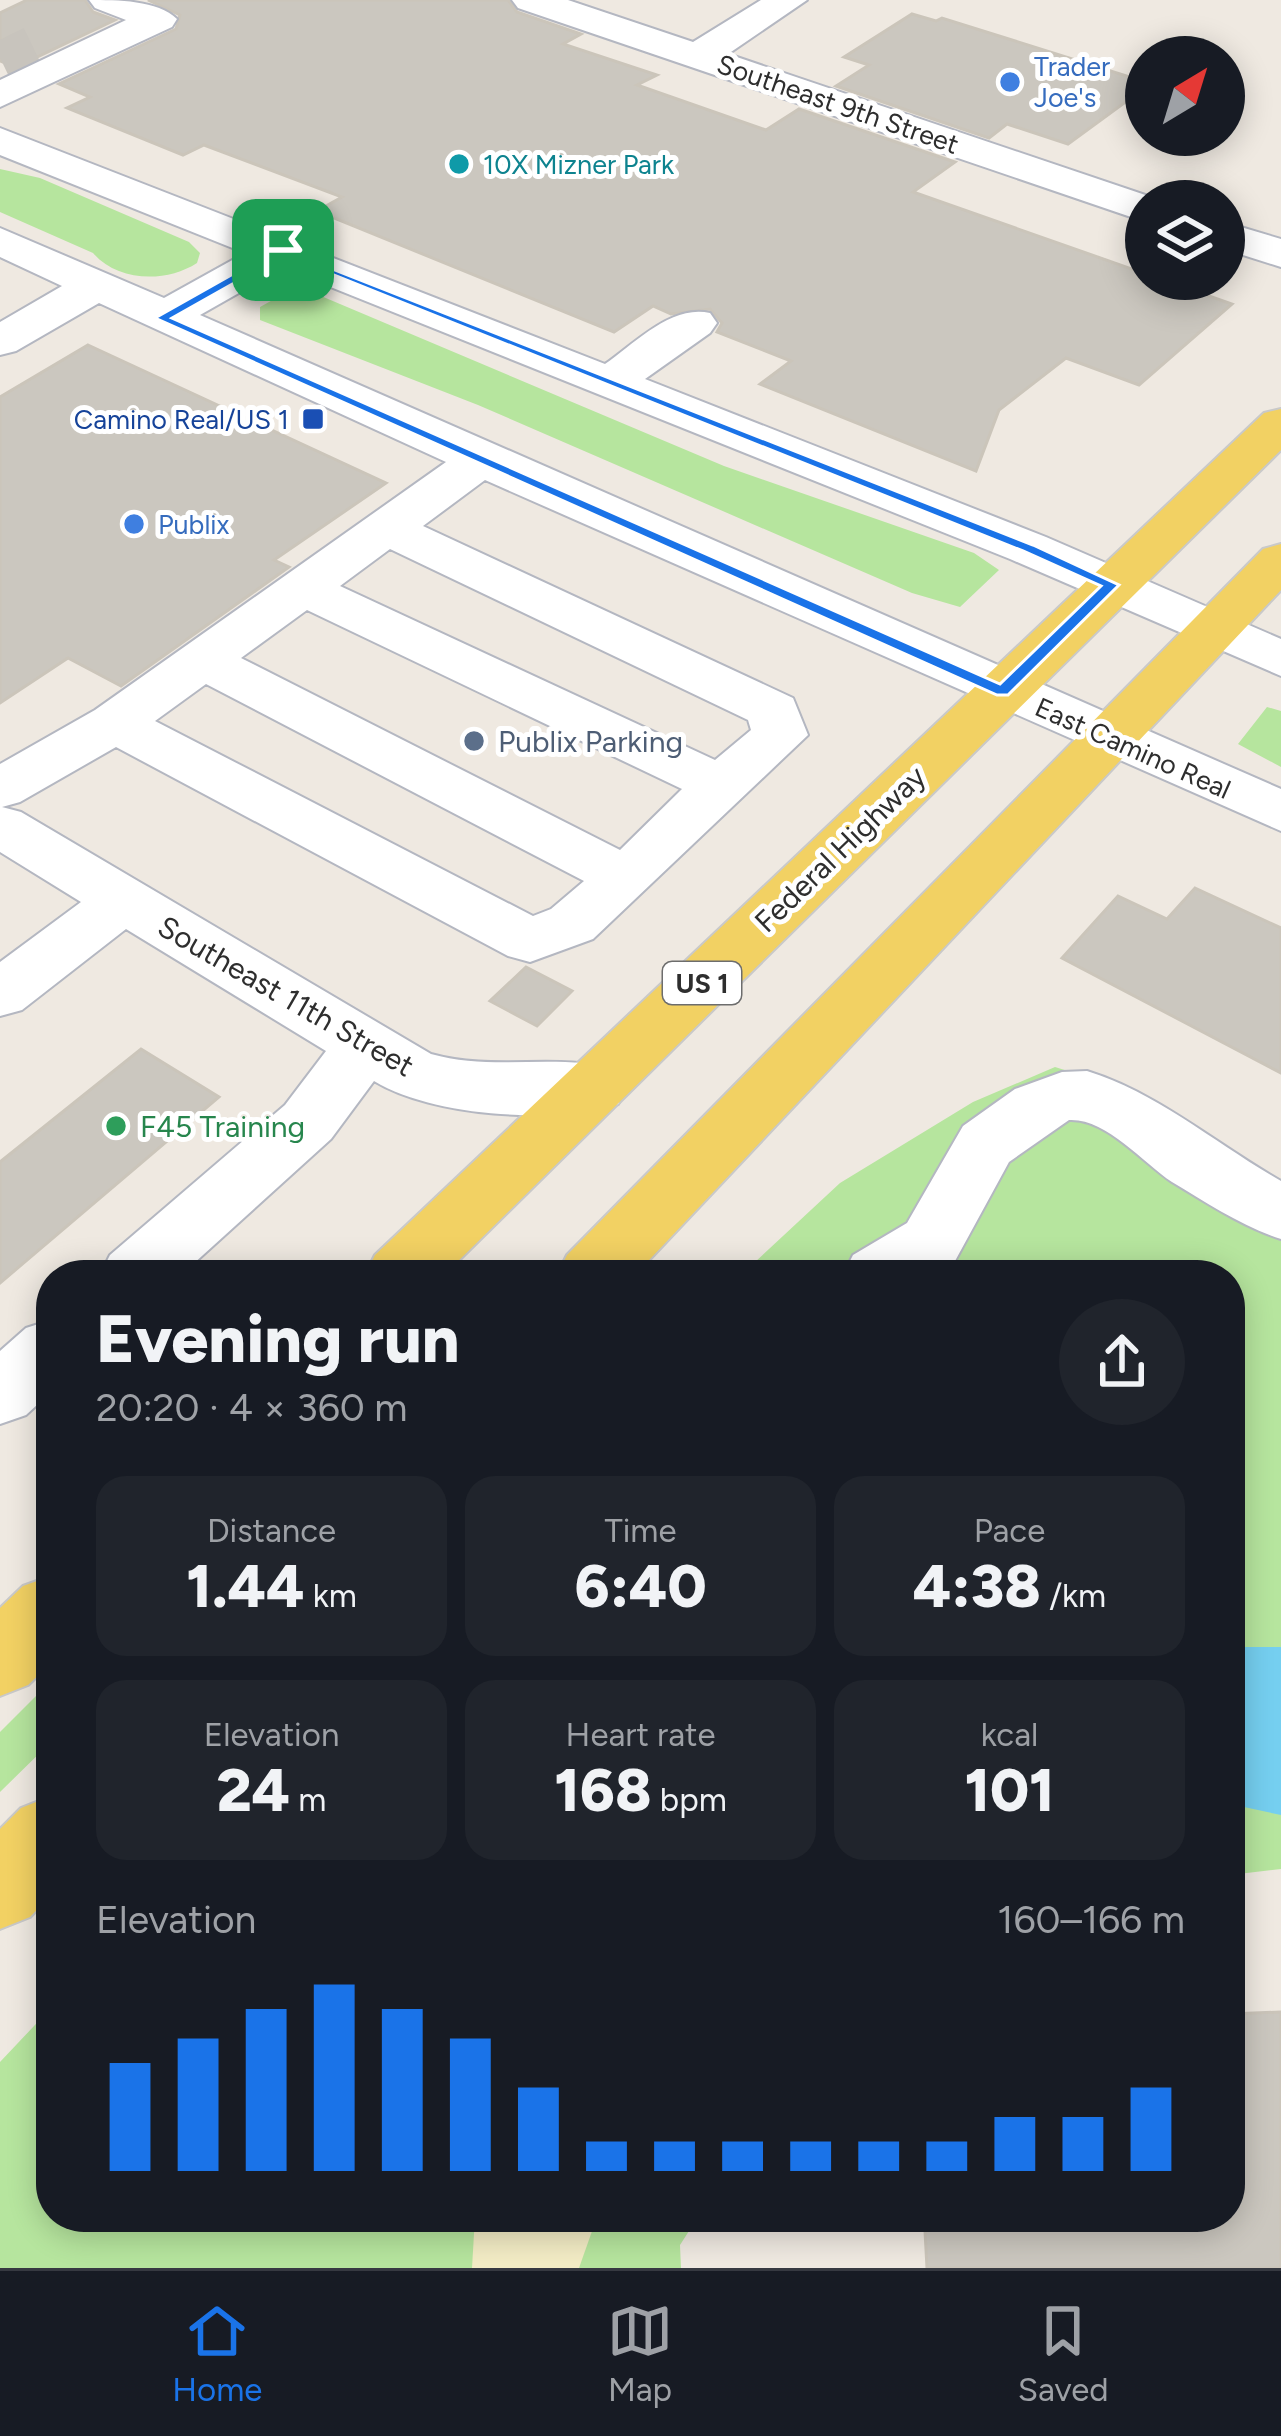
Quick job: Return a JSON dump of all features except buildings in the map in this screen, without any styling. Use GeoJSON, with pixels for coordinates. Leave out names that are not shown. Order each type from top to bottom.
{"type":"FeatureCollection","features":[{"type":"Feature","properties":{"kind":"main road","name":"Federal Highway"},"geometry":{"type":"LineString","coordinates":[[416,1260],[1281,423]]}},
{"type":"Feature","properties":{"kind":"main road"},"geometry":{"type":"LineString","coordinates":[[606,1260],[1281,560]]}},
{"type":"Feature","properties":{"kind":"main road"},"geometry":{"type":"LineString","coordinates":[[0,1660],[36,1625]]}},
{"type":"Feature","properties":{"kind":"main road"},"geometry":{"type":"LineString","coordinates":[[0,1888],[36,1851]]}},
{"type":"Feature","properties":{"kind":"street"},"geometry":{"type":"LineString","coordinates":[[10,71],[78,57],[158,19],[108,0]]}},
{"type":"Feature","properties":{"kind":"street","name":"Southeast 9th Street"},"geometry":{"type":"LineString","coordinates":[[530,0],[1125,201]]}},
{"type":"Feature","properties":{"kind":"street"},"geometry":{"type":"LineString","coordinates":[[697,56],[788,0]]}},
{"type":"Feature","properties":{"kind":"street"},"geometry":{"type":"LineString","coordinates":[[629,33],[667,11]]}},
{"type":"Feature","properties":{"kind":"street"},"geometry":{"type":"LineString","coordinates":[[0,140],[611,380],[1281,659]]}},
{"type":"Feature","properties":{"kind":"street","name":"East Camino Real"},"geometry":{"type":"LineString","coordinates":[[0,241],[162,318],[1281,812]]}},
{"type":"Feature","properties":{"kind":"street"},"geometry":{"type":"LineString","coordinates":[[1245,242],[1281,254]]}},
{"type":"Feature","properties":{"kind":"street"},"geometry":{"type":"LineString","coordinates":[[162,318],[283,250]]}},
{"type":"Feature","properties":{"kind":"street"},"geometry":{"type":"LineString","coordinates":[[0,341],[95,286]]}},
{"type":"Feature","properties":{"kind":"street"},"geometry":{"type":"LineString","coordinates":[[611,380],[694,322]]}},
{"type":"Feature","properties":{"kind":"street"},"geometry":{"type":"LineString","coordinates":[[0,789],[115,723],[481,460]]}},
{"type":"Feature","properties":{"kind":"street"},"geometry":{"type":"LineString","coordinates":[[115,723],[530,941],[572,925],[780,735],[773,710],[386,528]]}},
{"type":"Feature","properties":{"kind":"street"},"geometry":{"type":"LineString","coordinates":[[302,588],[721,785]]}},
{"type":"Feature","properties":{"kind":"street"},"geometry":{"type":"LineString","coordinates":[[203,659],[626,878]]}},
{"type":"Feature","properties":{"kind":"street","name":"Southeast 11th Street"},"geometry":{"type":"LineString","coordinates":[[0,826],[410,1072],[470,1090],[595,1087]]}},
{"type":"Feature","properties":{"kind":"street"},"geometry":{"type":"LineString","coordinates":[[0,994],[124,900]]}},
{"type":"Feature","properties":{"kind":"street"},"geometry":{"type":"LineString","coordinates":[[152,1260],[308,1122],[366,1046]]}},
{"type":"Feature","properties":{"kind":"street"},"geometry":{"type":"LineString","coordinates":[[902,1260],[931,1242],[986,1144],[1038,1106],[1062,1096],[1087,1095],[1114,1105],[1193,1162],[1281,1213]]}},
{"type":"Feature","properties":{"kind":"street"},"geometry":{"type":"LineString","coordinates":[[0,1394],[36,1362]]}},
{"type":"Feature","properties":{"kind":"green space"},"geometry":{"type":"Polygon","coordinates":[[[0,169],[40,178],[189,242],[200,253],[197,263],[157,276],[115,270],[93,253],[0,212],[0,169]]]}},
{"type":"Feature","properties":{"kind":"green space"},"geometry":{"type":"Polygon","coordinates":[[[287,292],[321,296],[724,466],[974,553],[999,570],[960,607],[912,593],[478,405],[260,320],[260,307],[287,292]]]}},
{"type":"Feature","properties":{"kind":"green space"},"geometry":{"type":"Polygon","coordinates":[[[1267,707],[1281,711],[1281,767],[1238,744],[1267,707]]]}},
{"type":"Feature","properties":{"kind":"green space"},"geometry":{"type":"Polygon","coordinates":[[[1055,1067],[1119,1087],[1281,1184],[1281,1869],[1245,1873],[1245,1260],[757,1260],[840,1183],[973,1102],[1055,1067]]]}},
{"type":"Feature","properties":{"kind":"green space"},"geometry":{"type":"Polygon","coordinates":[[[36,1696],[36,1757],[0,1792],[0,1732],[36,1696]]]}},
{"type":"Feature","properties":{"kind":"green space"},"geometry":{"type":"Polygon","coordinates":[[[36,2024],[36,2232],[688,2232],[680,2245],[681,2268],[0,2268],[0,2062],[36,2024]]]}},
{"type":"Feature","properties":{"kind":"sand"},"geometry":{"type":"Polygon","coordinates":[[[474,2232],[592,2232],[579,2268],[472,2268],[474,2232]]]}},
{"type":"Feature","properties":{"kind":"water"},"geometry":{"type":"Polygon","coordinates":[[[1245,1647],[1281,1647],[1281,1815],[1245,1807],[1245,1647]]]}},
{"type":"Feature","properties":{"kind":"tunnel"},"geometry":{"type":"LineString","coordinates":[[2,62],[33,47]]}},
{"type":"Feature","properties":{"kind":"place","name":"Trader Joe's"},"geometry":{"type":"Point","coordinates":[1010,82]}},
{"type":"Feature","properties":{"kind":"place","name":"10X Mizner Park"},"geometry":{"type":"Point","coordinates":[459,164]}},
{"type":"Feature","properties":{"kind":"place","name":"Camino Real/US 1"},"geometry":{"type":"Point","coordinates":[313,419]}},
{"type":"Feature","properties":{"kind":"place","name":"Publix"},"geometry":{"type":"Point","coordinates":[134,524]}},
{"type":"Feature","properties":{"kind":"place","name":"Publix Parking"},"geometry":{"type":"Point","coordinates":[474,741]}},
{"type":"Feature","properties":{"kind":"place","name":"F45 Training"},"geometry":{"type":"Point","coordinates":[116,1126]}},
{"type":"Feature","properties":{"kind":"route"},"geometry":{"type":"LineString","coordinates":[[283,250],[1028,548],[1112,585],[1003,691],[162,318],[283,250]]}}]}
